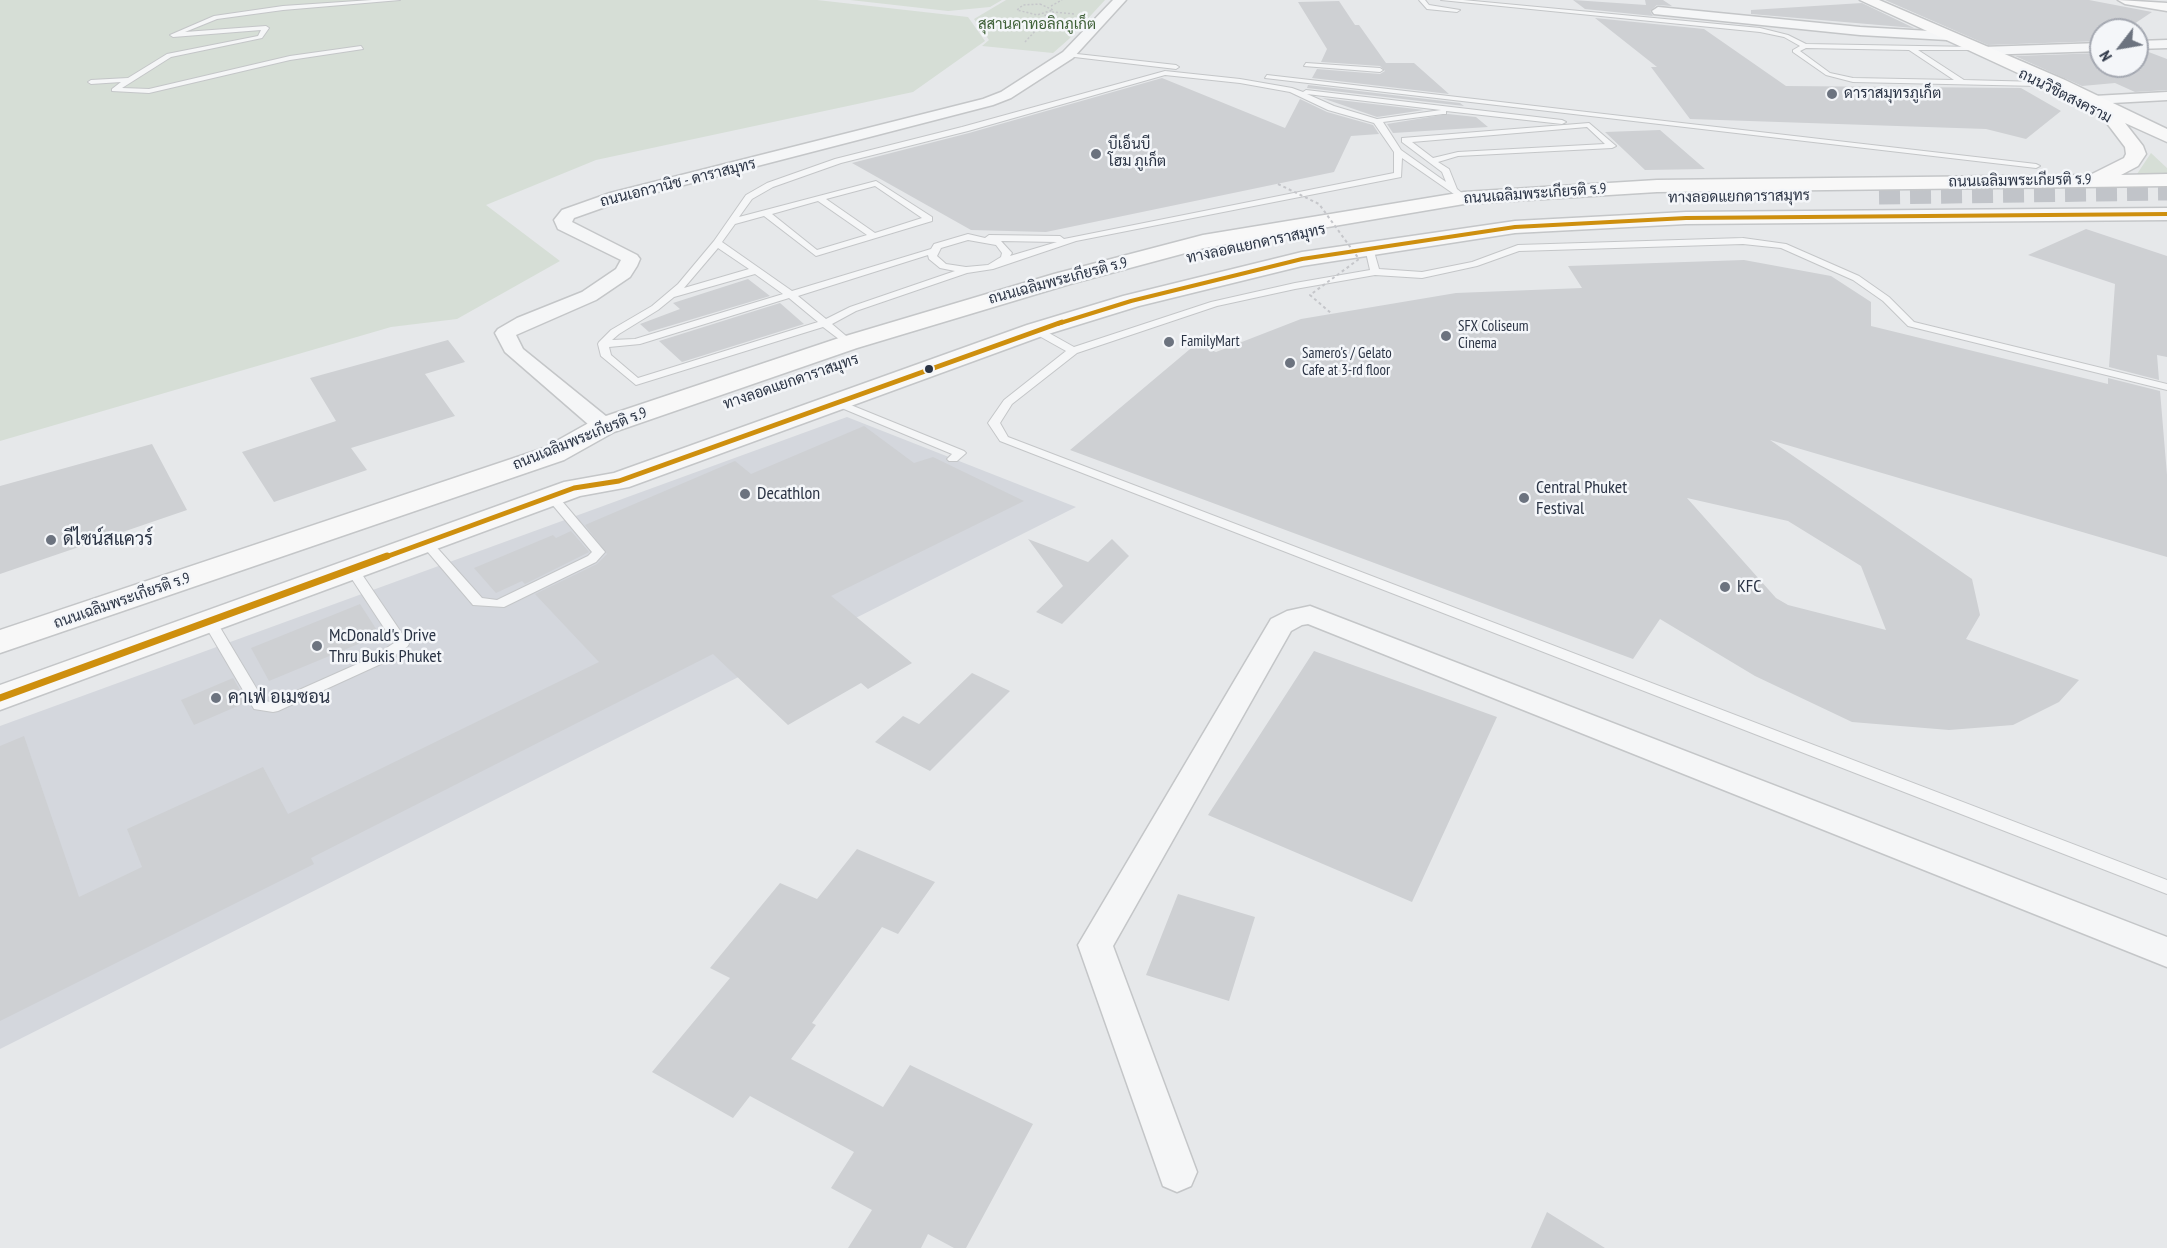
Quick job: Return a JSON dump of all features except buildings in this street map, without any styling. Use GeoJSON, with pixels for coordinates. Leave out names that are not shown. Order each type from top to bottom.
{"type":"FeatureCollection","features":[{"type":"Feature","properties":{"kind":"main road","name":"ถนนวิชิตสงคราม"},"geometry":{"type":"LineString","coordinates":[[1867,0],[2094,100],[2167,136]]}},
{"type":"Feature","properties":{"kind":"main road"},"geometry":{"type":"LineString","coordinates":[[2125,0],[2167,7]]}},
{"type":"Feature","properties":{"kind":"main road","name":"ถนนวิชิตสงคราม"},"geometry":{"type":"LineString","coordinates":[[1966,45],[2115,122],[2167,154]]}},
{"type":"Feature","properties":{"kind":"main road"},"geometry":{"type":"LineString","coordinates":[[2137,121],[2167,130]]}},
{"type":"Feature","properties":{"kind":"main road"},"geometry":{"type":"LineString","coordinates":[[2093,180],[2131,162],[2136,154],[2134,146],[2115,122]]}},
{"type":"Feature","properties":{"kind":"main road","name":"ถนนเฉลิมพระเกียรติ ร.9"},"geometry":{"type":"LineString","coordinates":[[0,642],[554,454],[604,426],[848,343],[1062,279],[1203,242],[1458,194],[1657,186],[2167,180]]}},
{"type":"Feature","properties":{"kind":"main road"},"geometry":{"type":"LineString","coordinates":[[1905,183],[1929,190],[1954,206],[1929,216]]}},
{"type":"Feature","properties":{"kind":"main road","name":"ทางลอดแยกดาราสมุทร"},"geometry":{"type":"LineString","coordinates":[[554,454],[597,448],[1026,302],[1229,246],[1350,224],[1470,208],[1634,199],[1885,198],[1580,211],[1478,218],[1309,243],[1216,262],[1087,294],[974,331],[611,463],[563,493]]}},
{"type":"Feature","properties":{"kind":"main road","name":"ถนนเฉลิมพระเกียรติ ร.9"},"geometry":{"type":"LineString","coordinates":[[0,698],[563,493],[619,481],[1036,330],[1131,301],[1302,259],[1515,227],[1686,219],[1989,215],[2163,225]]}},
{"type":"Feature","properties":{"kind":"street","name":"ถนนเอกวานิช - ดาราสมุทร"},"geometry":{"type":"LineString","coordinates":[[604,426],[515,352],[505,333],[524,322],[589,296],[623,273],[628,266],[631,259],[623,253],[564,225],[563,220],[568,214],[616,197],[988,102],[1006,95],[1068,55],[1120,0]]}},
{"type":"Feature","properties":{"kind":"street"},"geometry":{"type":"LineString","coordinates":[[1658,12],[1860,31],[1966,45],[2089,46]]}},
{"type":"Feature","properties":{"kind":"street"},"geometry":{"type":"LineString","coordinates":[[2149,45],[2167,44]]}},
{"type":"Feature","properties":{"kind":"street"},"geometry":{"type":"LineString","coordinates":[[2094,100],[2167,96]]}},
{"type":"Feature","properties":{"kind":"street"},"geometry":{"type":"LineString","coordinates":[[1177,1172],[1095,945],[1281,625],[1296,617],[1310,615],[2167,952]]}},
{"type":"Feature","properties":{"kind":"lane"},"geometry":{"type":"LineString","coordinates":[[361,48],[290,58],[149,91],[114,90],[169,55],[260,37],[266,28],[173,35],[216,17],[283,8],[397,0]]}},
{"type":"Feature","properties":{"kind":"lane"},"geometry":{"type":"LineString","coordinates":[[1422,0],[1427,7],[1460,10]]}},
{"type":"Feature","properties":{"kind":"lane"},"geometry":{"type":"LineString","coordinates":[[1444,0],[1761,30],[1786,36],[1805,46],[1911,48],[1966,45]]}},
{"type":"Feature","properties":{"kind":"lane"},"geometry":{"type":"LineString","coordinates":[[1525,16],[1554,10]]}},
{"type":"Feature","properties":{"kind":"lane"},"geometry":{"type":"LineString","coordinates":[[1805,46],[1795,51],[1835,77],[1864,81],[2039,84]]}},
{"type":"Feature","properties":{"kind":"lane"},"geometry":{"type":"LineString","coordinates":[[1911,48],[1963,83]]}},
{"type":"Feature","properties":{"kind":"lane"},"geometry":{"type":"LineString","coordinates":[[1068,55],[2036,166]]}},
{"type":"Feature","properties":{"kind":"lane"},"geometry":{"type":"LineString","coordinates":[[1306,65],[1380,70]]}},
{"type":"Feature","properties":{"kind":"lane"},"geometry":{"type":"LineString","coordinates":[[603,344],[615,332],[655,308],[670,295],[717,243],[748,197],[770,184],[828,164],[1165,73],[1240,81],[1377,101],[1466,109],[1589,125],[1612,146],[1458,154],[1432,161]]}},
{"type":"Feature","properties":{"kind":"lane"},"geometry":{"type":"LineString","coordinates":[[91,82],[127,80]]}},
{"type":"Feature","properties":{"kind":"lane"},"geometry":{"type":"LineString","coordinates":[[1292,90],[1330,108],[1377,121],[1446,171],[1458,194]]}},
{"type":"Feature","properties":{"kind":"lane"},"geometry":{"type":"LineString","coordinates":[[1330,108],[1377,101]]}},
{"type":"Feature","properties":{"kind":"lane"},"geometry":{"type":"LineString","coordinates":[[1377,121],[1466,109]]}},
{"type":"Feature","properties":{"kind":"lane"},"geometry":{"type":"LineString","coordinates":[[1377,121],[1398,152],[1458,194]]}},
{"type":"Feature","properties":{"kind":"lane"},"geometry":{"type":"LineString","coordinates":[[1405,141],[1589,125]]}},
{"type":"Feature","properties":{"kind":"lane"},"geometry":{"type":"LineString","coordinates":[[998,262],[1074,239],[1398,175],[1398,152]]}},
{"type":"Feature","properties":{"kind":"lane"},"geometry":{"type":"LineString","coordinates":[[731,222],[876,183],[929,219],[816,253],[767,214]]}},
{"type":"Feature","properties":{"kind":"lane"},"geometry":{"type":"LineString","coordinates":[[821,199],[874,236]]}},
{"type":"Feature","properties":{"kind":"lane"},"geometry":{"type":"LineString","coordinates":[[603,344],[606,356],[636,382],[826,322],[853,309],[966,270],[990,267],[1005,258],[1007,253],[1005,247],[990,239],[980,238]]}},
{"type":"Feature","properties":{"kind":"lane"},"geometry":{"type":"LineString","coordinates":[[966,270],[943,266],[932,257],[933,251],[937,246],[956,239],[1074,239]]}},
{"type":"Feature","properties":{"kind":"lane"},"geometry":{"type":"LineString","coordinates":[[2167,387],[1911,324],[1886,299],[1856,278],[1783,246],[1743,241],[1518,248],[1474,264],[1422,275],[1375,272],[1214,304],[1073,351],[1008,402],[994,423],[1004,439],[2167,887]]}},
{"type":"Feature","properties":{"kind":"lane"},"geometry":{"type":"LineString","coordinates":[[717,243],[790,294],[826,322],[848,343]]}},
{"type":"Feature","properties":{"kind":"lane"},"geometry":{"type":"LineString","coordinates":[[1369,248],[1375,272]]}},
{"type":"Feature","properties":{"kind":"lane"},"geometry":{"type":"LineString","coordinates":[[603,344],[636,342],[933,251]]}},
{"type":"Feature","properties":{"kind":"lane"},"geometry":{"type":"LineString","coordinates":[[670,295],[757,270]]}},
{"type":"Feature","properties":{"kind":"lane"},"geometry":{"type":"LineString","coordinates":[[1036,330],[1073,351]]}},
{"type":"Feature","properties":{"kind":"lane"},"geometry":{"type":"LineString","coordinates":[[836,402],[960,453],[953,459]]}},
{"type":"Feature","properties":{"kind":"lane"},"geometry":{"type":"LineString","coordinates":[[427,544],[478,602],[499,604],[592,559],[599,552],[563,493]]}},
{"type":"Feature","properties":{"kind":"lane"},"geometry":{"type":"LineString","coordinates":[[210,622],[258,705],[273,707],[378,660],[402,644],[352,570]]}},
{"type":"Feature","properties":{"kind":"path"},"geometry":{"type":"LineString","coordinates":[[1050,6],[1053,10],[1042,14],[1026,14],[1017,8],[1034,4],[1050,6],[1062,0]]}},
{"type":"Feature","properties":{"kind":"path"},"geometry":{"type":"LineString","coordinates":[[1025,42],[1048,17],[1042,14]]}},
{"type":"Feature","properties":{"kind":"path"},"geometry":{"type":"LineString","coordinates":[[1278,184],[1319,204],[1359,259],[1310,295],[1332,314]]}},
{"type":"Feature","properties":{"kind":"shaded area"},"geometry":{"type":"Polygon","coordinates":[[[847,417],[1076,507],[0,1049],[0,726],[847,417]]]}},
{"type":"Feature","properties":{"kind":"green space"},"geometry":{"type":"Polygon","coordinates":[[[0,0],[817,0],[968,17],[985,41],[913,92],[596,160],[486,205],[560,261],[457,319],[391,327],[0,441],[0,0]]]}},
{"type":"Feature","properties":{"kind":"green space"},"geometry":{"type":"Polygon","coordinates":[[[850,0],[1002,0],[990,7],[948,11],[850,0]]]}},
{"type":"Feature","properties":{"kind":"green space","name":"สุสานคาทอลิกภูเก็ต"},"geometry":{"type":"Polygon","coordinates":[[[1006,0],[1105,0],[1053,53],[982,46],[989,40],[974,19],[1006,0]]]}},
{"type":"Feature","properties":{"kind":"green space"},"geometry":{"type":"Polygon","coordinates":[[[2151,153],[2167,168],[2167,173],[2137,174],[2151,153]]]}},
{"type":"Feature","properties":{"kind":"tunnel"},"geometry":{"type":"LineString","coordinates":[[1879,194],[2167,190]]}},
{"type":"Feature","properties":{"kind":"transit line"},"geometry":{"type":"LineString","coordinates":[[0,698],[574,488],[619,481],[1036,330],[1131,301],[1302,259],[1515,227],[1686,218],[2167,214]]}},
{"type":"Feature","properties":{"kind":"place","name":"ดาราสมุทรภูเก็ต"},"geometry":{"type":"Point","coordinates":[1832,94]}},
{"type":"Feature","properties":{"kind":"place","name":"บีเอ็นบี โฮม ภูเก็ต"},"geometry":{"type":"Point","coordinates":[1096,154]}},
{"type":"Feature","properties":{"kind":"place","name":"SFX Coliseum Cinema"},"geometry":{"type":"Point","coordinates":[1446,336]}},
{"type":"Feature","properties":{"kind":"place","name":"FamilyMart"},"geometry":{"type":"Point","coordinates":[1169,342]}},
{"type":"Feature","properties":{"kind":"place","name":"Samero's / Gelato Cafe at 3-rd floor"},"geometry":{"type":"Point","coordinates":[1290,363]}},
{"type":"Feature","properties":{"kind":"place","name":"Decathlon"},"geometry":{"type":"Point","coordinates":[745,494]}},
{"type":"Feature","properties":{"kind":"place","name":"Central Phuket Festival"},"geometry":{"type":"Point","coordinates":[1524,498]}},
{"type":"Feature","properties":{"kind":"place","name":"ดีไซน์สแควร์"},"geometry":{"type":"Point","coordinates":[51,540]}},
{"type":"Feature","properties":{"kind":"place","name":"KFC"},"geometry":{"type":"Point","coordinates":[1725,587]}},
{"type":"Feature","properties":{"kind":"place","name":"McDonald's Drive Thru Bukis Phuket"},"geometry":{"type":"Point","coordinates":[317,646]}},
{"type":"Feature","properties":{"kind":"place","name":"คาเฟ่ อเมซอน"},"geometry":{"type":"Point","coordinates":[216,698]}}]}
